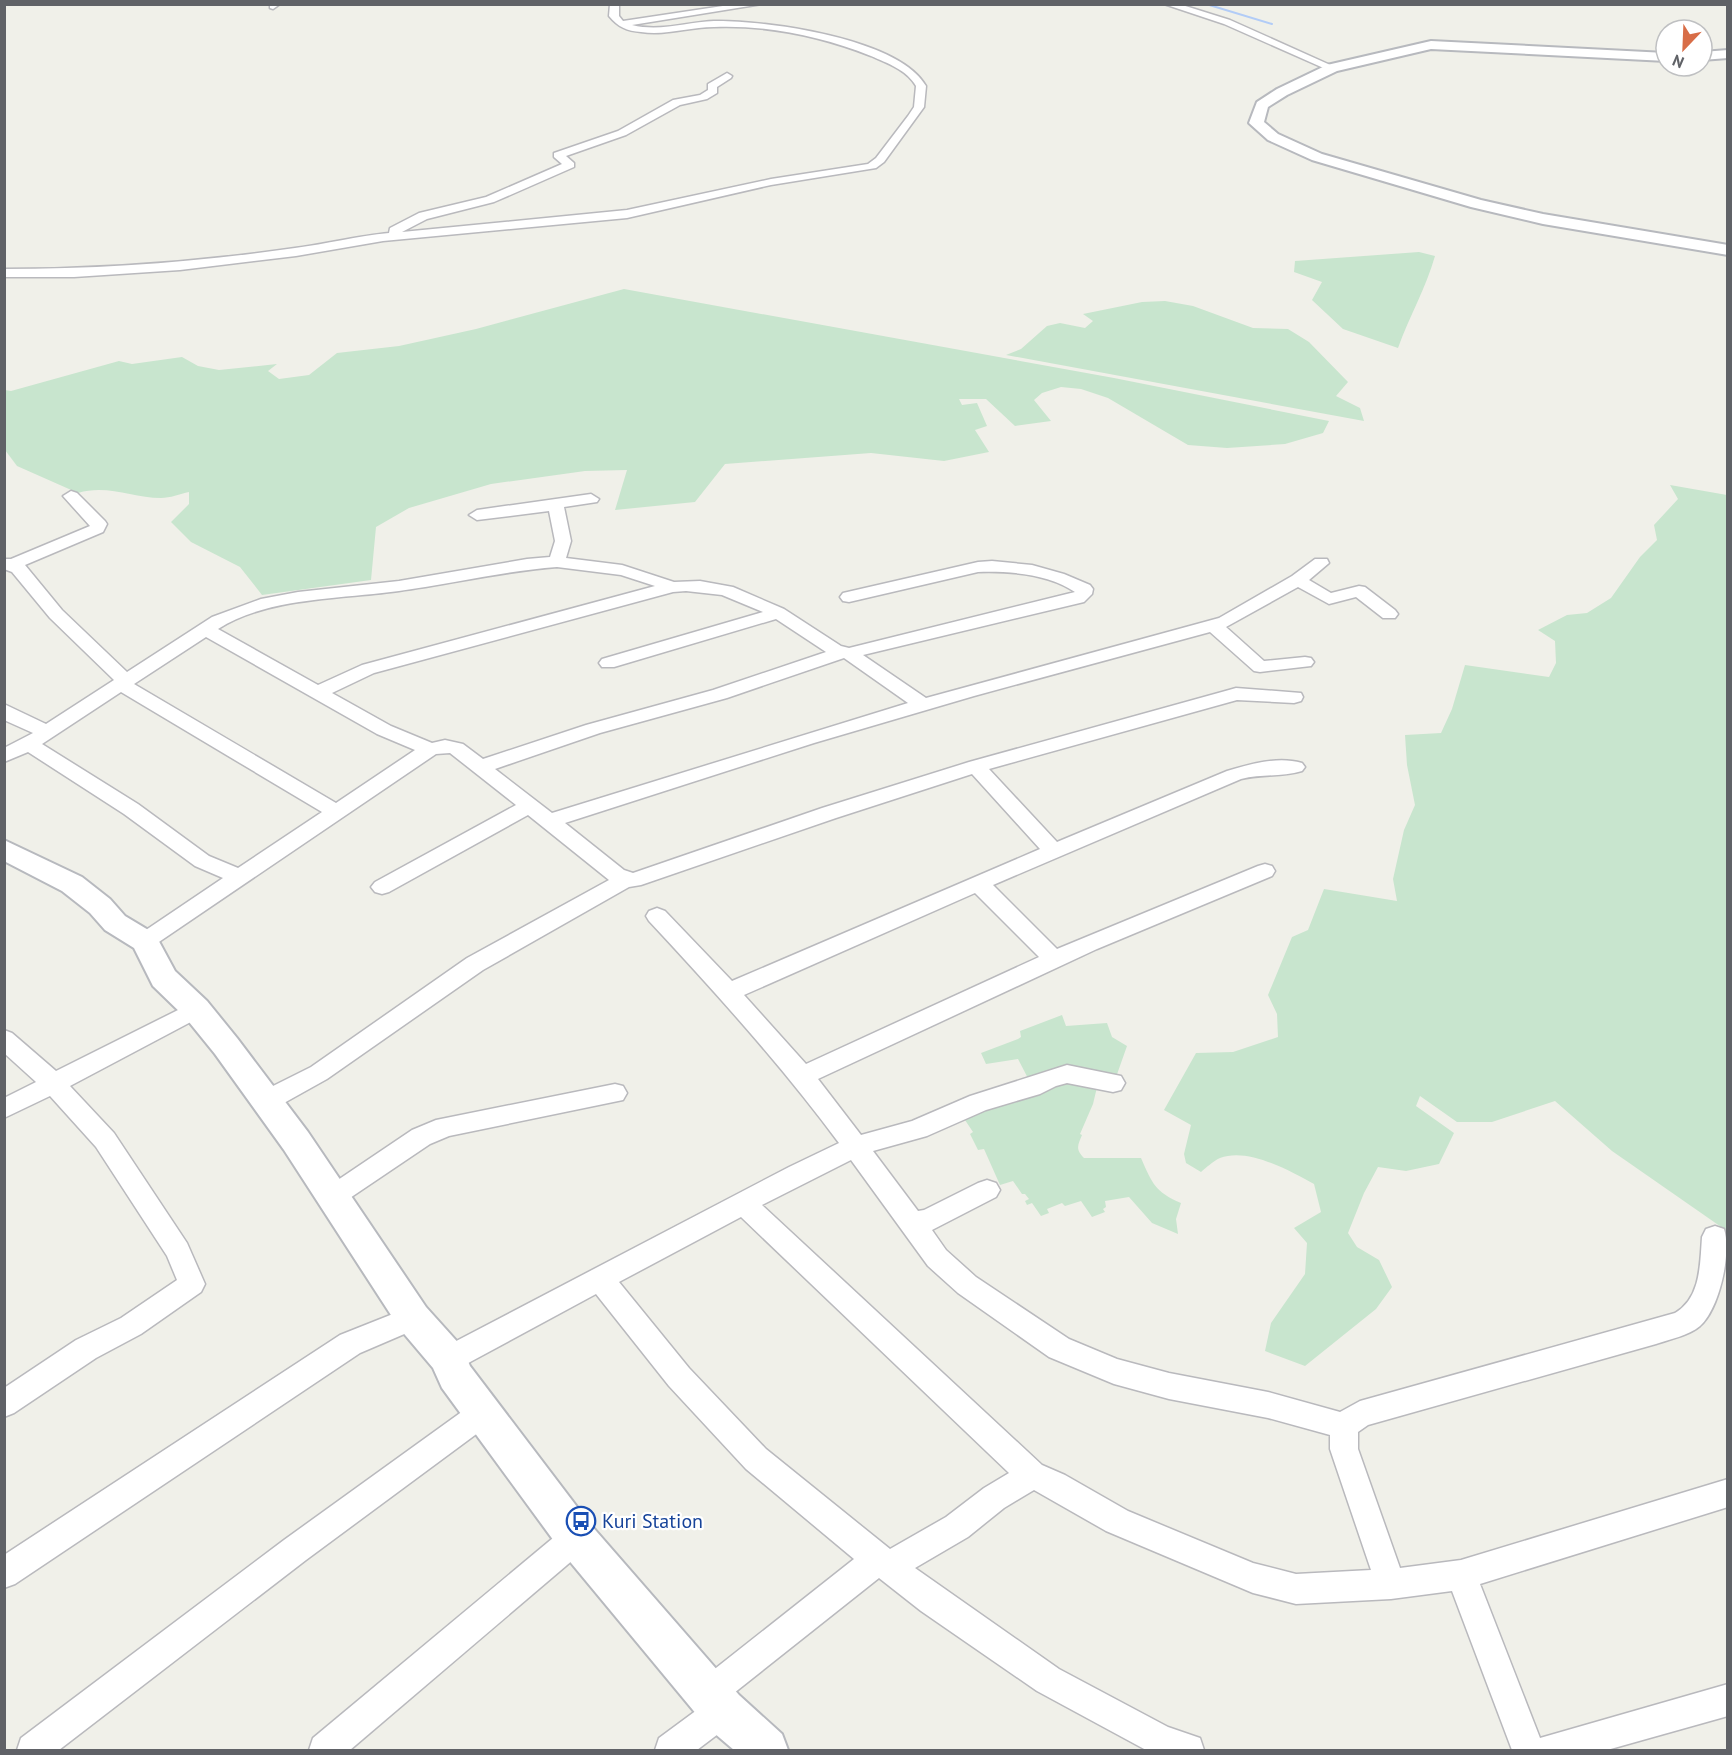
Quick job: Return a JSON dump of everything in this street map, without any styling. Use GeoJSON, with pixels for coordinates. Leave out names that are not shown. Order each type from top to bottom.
{"type":"FeatureCollection","features":[{"type":"Feature","properties":{"kind":"main road"},"geometry":{"type":"LineString","coordinates":[[1654,56],[1444,44],[1402,50],[1332,68],[1282,92],[1262,105],[1256,123],[1273,137],[1317,157],[1465,201],[1543,219],[1728,250]]}},
{"type":"Feature","properties":{"kind":"main road"},"geometry":{"type":"LineString","coordinates":[[4,849],[72,885],[100,906],[115,923],[145,941],[164,978],[196,1009],[226,1046],[296,1141],[397,1291],[412,1318],[449,1359],[455,1376],[576,1538],[715,1703],[766,1750]]}},
{"type":"Feature","properties":{"kind":"street"},"geometry":{"type":"LineString","coordinates":[[4,273],[74,273],[180,266],[296,252],[383,237],[627,214],[771,182],[872,166],[880,160],[919,107],[921,86],[910,71],[834,38],[802,31],[740,25],[709,24],[644,31],[621,24],[614,16],[615,4]]}},
{"type":"Feature","properties":{"kind":"street"},"geometry":{"type":"LineString","coordinates":[[621,24],[758,4]]}},
{"type":"Feature","properties":{"kind":"street"},"geometry":{"type":"LineString","coordinates":[[1168,4],[1227,22],[1332,68]]}},
{"type":"Feature","properties":{"kind":"street"},"geometry":{"type":"LineString","coordinates":[[383,237],[423,216],[490,200],[547,177],[570,165],[558,155],[621,133],[676,102],[703,97],[713,91],[712,86],[727,76]]}},
{"type":"Feature","properties":{"kind":"street"},"geometry":{"type":"LineString","coordinates":[[71,496],[99,524],[97,529],[7,563],[123,682],[338,813]]}},
{"type":"Feature","properties":{"kind":"street"},"geometry":{"type":"LineString","coordinates":[[477,515],[591,499]]}},
{"type":"Feature","properties":{"kind":"street"},"geometry":{"type":"LineString","coordinates":[[556,505],[563,541],[557,562]]}},
{"type":"Feature","properties":{"kind":"street"},"geometry":{"type":"LineString","coordinates":[[4,756],[48,732],[205,629],[250,609],[283,600],[399,586],[527,564],[557,562],[622,570],[672,587]]}},
{"type":"Feature","properties":{"kind":"street"},"geometry":{"type":"LineString","coordinates":[[550,821],[807,739],[1213,625],[1241,614],[1298,580],[1321,563]]}},
{"type":"Feature","properties":{"kind":"street"},"geometry":{"type":"LineString","coordinates":[[480,766],[593,729],[720,694],[845,653],[1078,598],[1083,594],[1084,589],[1041,572],[1013,566],[995,566],[978,567],[849,597]]}},
{"type":"Feature","properties":{"kind":"street"},"geometry":{"type":"LineString","coordinates":[[1298,580],[1329,599],[1354,591],[1364,592],[1389,614]]}},
{"type":"Feature","properties":{"kind":"street"},"geometry":{"type":"LineString","coordinates":[[318,692],[368,669],[672,587],[698,585],[736,592],[777,613],[845,653],[923,705]]}},
{"type":"Feature","properties":{"kind":"street"},"geometry":{"type":"LineString","coordinates":[[608,663],[777,613]]}},
{"type":"Feature","properties":{"kind":"street"},"geometry":{"type":"LineString","coordinates":[[1213,625],[1260,667],[1305,663]]}},
{"type":"Feature","properties":{"kind":"street"},"geometry":{"type":"LineString","coordinates":[[205,629],[384,730],[430,749]]}},
{"type":"Feature","properties":{"kind":"street"},"geometry":{"type":"LineString","coordinates":[[266,1101],[319,1073],[475,964],[625,880],[634,880],[829,813],[976,766],[1236,694],[1255,693],[1294,697]]}},
{"type":"Feature","properties":{"kind":"street"},"geometry":{"type":"LineString","coordinates":[[4,710],[19,720],[48,732]]}},
{"type":"Feature","properties":{"kind":"street"},"geometry":{"type":"LineString","coordinates":[[29,744],[131,809],[202,861],[239,876]]}},
{"type":"Feature","properties":{"kind":"street"},"geometry":{"type":"LineString","coordinates":[[145,941],[239,876],[338,813],[430,749],[438,746],[456,748],[625,880]]}},
{"type":"Feature","properties":{"kind":"street"},"geometry":{"type":"LineString","coordinates":[[976,766],[1054,852]]}},
{"type":"Feature","properties":{"kind":"street"},"geometry":{"type":"LineString","coordinates":[[729,992],[978,883],[1234,775],[1256,769],[1295,767]]}},
{"type":"Feature","properties":{"kind":"street"},"geometry":{"type":"LineString","coordinates":[[382,887],[531,806]]}},
{"type":"Feature","properties":{"kind":"street"},"geometry":{"type":"LineString","coordinates":[[802,1076],[1054,958],[1182,902],[1265,871]]}},
{"type":"Feature","properties":{"kind":"street"},"geometry":{"type":"LineString","coordinates":[[978,883],[1054,958]]}},
{"type":"Feature","properties":{"kind":"street"},"geometry":{"type":"LineString","coordinates":[[657,916],[729,992],[802,1076],[857,1146],[937,1258],[967,1285],[1059,1348],[1114,1371],[1169,1386],[1268,1405],[1344,1426]]}},
{"type":"Feature","properties":{"kind":"street"},"geometry":{"type":"LineString","coordinates":[[4,1109],[196,1009]]}},
{"type":"Feature","properties":{"kind":"street"},"geometry":{"type":"LineString","coordinates":[[4,1039],[53,1083],[105,1140],[178,1251],[192,1284],[131,1326],[86,1349],[4,1404]]}},
{"type":"Feature","properties":{"kind":"street"},"geometry":{"type":"LineString","coordinates":[[449,1359],[743,1203],[857,1146],[918,1129],[979,1103],[1032,1087],[1050,1078],[1067,1074],[1113,1083]]}},
{"type":"Feature","properties":{"kind":"street"},"geometry":{"type":"LineString","coordinates":[[332,1197],[421,1137],[445,1127],[615,1093]]}},
{"type":"Feature","properties":{"kind":"street"},"geometry":{"type":"LineString","coordinates":[[912,1222],[927,1221],[987,1190]]}},
{"type":"Feature","properties":{"kind":"street"},"geometry":{"type":"LineString","coordinates":[[743,1203],[1032,1475],[1072,1494],[1117,1521],[1253,1578],[1296,1589],[1392,1584],[1461,1575],[1728,1493]]}},
{"type":"Feature","properties":{"kind":"street"},"geometry":{"type":"LineString","coordinates":[[1344,1426],[1360,1414],[1656,1332],[1690,1318],[1704,1299],[1713,1274],[1715,1237]]}},
{"type":"Feature","properties":{"kind":"street"},"geometry":{"type":"LineString","coordinates":[[600,1279],[679,1377],[756,1459],[883,1563],[932,1600],[1048,1680],[1161,1741],[1188,1750]]}},
{"type":"Feature","properties":{"kind":"street"},"geometry":{"type":"LineString","coordinates":[[4,1573],[330,1356],[350,1344],[412,1318]]}},
{"type":"Feature","properties":{"kind":"street"},"geometry":{"type":"LineString","coordinates":[[33,1750],[295,1550],[484,1412]]}},
{"type":"Feature","properties":{"kind":"street"},"geometry":{"type":"LineString","coordinates":[[1344,1426],[1344,1449],[1392,1584]]}},
{"type":"Feature","properties":{"kind":"street"},"geometry":{"type":"LineString","coordinates":[[671,1750],[715,1703],[883,1563],[957,1527],[994,1498],[1032,1475]]}},
{"type":"Feature","properties":{"kind":"street"},"geometry":{"type":"LineString","coordinates":[[325,1750],[576,1538]]}},
{"type":"Feature","properties":{"kind":"street"},"geometry":{"type":"LineString","coordinates":[[1461,1575],[1528,1750]]}},
{"type":"Feature","properties":{"kind":"street"},"geometry":{"type":"LineString","coordinates":[[1551,1750],[1728,1700]]}},
{"type":"Feature","properties":{"kind":"green space"},"geometry":{"type":"Polygon","coordinates":[[[1419,252],[1435,256],[1398,348],[1343,329],[1312,300],[1322,282],[1294,272],[1295,261],[1419,252]]]}},
{"type":"Feature","properties":{"kind":"green space"},"geometry":{"type":"Polygon","coordinates":[[[624,289],[1114,378],[1329,421],[1323,433],[1285,444],[1227,448],[1188,445],[1108,398],[1081,389],[1061,387],[1042,393],[1034,400],[1051,421],[1015,426],[986,399],[959,399],[962,405],[977,403],[987,426],[975,430],[989,452],[944,461],[871,453],[725,464],[695,502],[615,510],[627,470],[585,471],[491,484],[409,508],[376,527],[371,580],[262,595],[240,567],[191,542],[171,522],[189,504],[189,492],[161,498],[99,490],[78,493],[17,466],[5,450],[5,390],[11,391],[119,361],[132,364],[182,357],[198,366],[219,370],[277,364],[268,371],[279,379],[309,375],[337,353],[399,346],[476,329],[624,289]]]}},
{"type":"Feature","properties":{"kind":"green space"},"geometry":{"type":"Polygon","coordinates":[[[1165,301],[1193,306],[1253,328],[1288,329],[1309,342],[1348,382],[1336,396],[1360,408],[1364,421],[1006,355],[1021,349],[1047,326],[1060,323],[1085,328],[1093,321],[1083,314],[1142,302],[1165,301]]]}},
{"type":"Feature","properties":{"kind":"green space"},"geometry":{"type":"Polygon","coordinates":[[[1670,485],[1727,495],[1727,1231],[1612,1151],[1555,1101],[1492,1122],[1457,1122],[1420,1096],[1416,1106],[1454,1133],[1439,1164],[1406,1171],[1378,1167],[1364,1193],[1348,1233],[1357,1247],[1379,1260],[1392,1287],[1376,1309],[1305,1366],[1265,1351],[1271,1323],[1305,1274],[1307,1243],[1294,1228],[1321,1212],[1314,1184],[1268,1162],[1243,1156],[1231,1155],[1220,1158],[1201,1172],[1186,1163],[1184,1154],[1191,1125],[1164,1110],[1196,1053],[1233,1052],[1278,1037],[1277,1014],[1268,995],[1292,937],[1308,930],[1324,889],[1397,901],[1393,879],[1404,830],[1415,805],[1407,765],[1405,735],[1441,733],[1452,709],[1465,665],[1549,677],[1556,663],[1555,641],[1538,630],[1567,615],[1587,613],[1611,598],[1640,557],[1657,540],[1654,525],[1678,499],[1670,485]]]}},
{"type":"Feature","properties":{"kind":"green space"},"geometry":{"type":"Polygon","coordinates":[[[1062,1015],[1066,1026],[1107,1023],[1112,1037],[1127,1046],[1115,1080],[1031,1084],[1018,1059],[986,1064],[981,1053],[1018,1039],[1021,1037],[1020,1031],[1062,1015]]]}},
{"type":"Feature","properties":{"kind":"green space"},"geometry":{"type":"Polygon","coordinates":[[[1045,1082],[1098,1083],[1093,1104],[1080,1134],[1082,1135],[1079,1152],[1084,1158],[1141,1158],[1155,1186],[1165,1195],[1181,1203],[1176,1219],[1178,1234],[1152,1223],[1129,1197],[1105,1201],[1106,1207],[1103,1209],[1105,1212],[1092,1217],[1081,1201],[1065,1206],[1062,1203],[1047,1209],[1049,1213],[1041,1216],[1032,1203],[1027,1205],[1025,1201],[1029,1199],[1022,1194],[1013,1181],[1000,1185],[984,1149],[978,1150],[970,1134],[973,1132],[961,1114],[1045,1082]]]}},
{"type":"Feature","properties":{"kind":"waterway"},"geometry":{"type":"LineString","coordinates":[[1206,4],[1272,24]]}},
{"type":"Feature","properties":{"kind":"place","name":"Kuri Station"},"geometry":{"type":"Point","coordinates":[581,1521]}}]}
